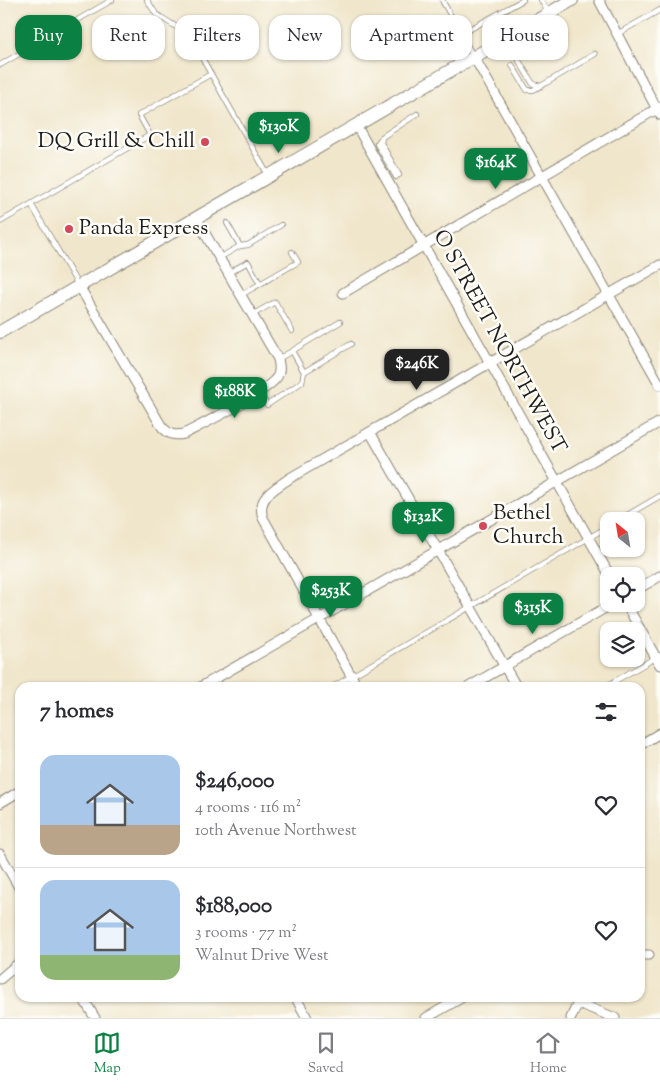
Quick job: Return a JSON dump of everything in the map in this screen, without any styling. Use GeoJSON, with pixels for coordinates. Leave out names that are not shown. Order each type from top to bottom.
{"type":"FeatureCollection","features":[{"type":"Feature","properties":{"kind":"main road"},"geometry":{"type":"LineString","coordinates":[[0,332],[572,0]]}},
{"type":"Feature","properties":{"kind":"street"},"geometry":{"type":"LineString","coordinates":[[343,293],[659,110],[599,0]]}},
{"type":"Feature","properties":{"kind":"street"},"geometry":{"type":"LineString","coordinates":[[474,57],[660,385]]}},
{"type":"Feature","properties":{"kind":"street","name":"O STREET NORTHWEST"},"geometry":{"type":"LineString","coordinates":[[356,125],[605,567]]}},
{"type":"Feature","properties":{"kind":"street"},"geometry":{"type":"LineString","coordinates":[[79,286],[162,427],[168,433],[174,436],[184,434],[259,392],[278,377],[280,370],[278,359],[196,218]]}},
{"type":"Feature","properties":{"kind":"street"},"geometry":{"type":"LineString","coordinates":[[354,682],[263,518],[260,510],[264,498],[290,478],[660,265]]}},
{"type":"Feature","properties":{"kind":"street"},"geometry":{"type":"LineString","coordinates":[[209,682],[660,422]]}},
{"type":"Feature","properties":{"kind":"street"},"geometry":{"type":"LineString","coordinates":[[370,432],[513,682]]}},
{"type":"Feature","properties":{"kind":"street"},"geometry":{"type":"LineString","coordinates":[[645,585],[660,576]]}},
{"type":"Feature","properties":{"kind":"street"},"geometry":{"type":"LineString","coordinates":[[477,682],[600,611]]}},
{"type":"Feature","properties":{"kind":"street"},"geometry":{"type":"LineString","coordinates":[[631,612],[659,659]]}},
{"type":"Feature","properties":{"kind":"street"},"geometry":{"type":"LineString","coordinates":[[645,742],[660,734]]}},
{"type":"Feature","properties":{"kind":"street"},"geometry":{"type":"LineString","coordinates":[[0,803],[15,794]]}},
{"type":"Feature","properties":{"kind":"street"},"geometry":{"type":"LineString","coordinates":[[0,854],[15,880]]}},
{"type":"Feature","properties":{"kind":"street"},"geometry":{"type":"LineString","coordinates":[[0,980],[15,966]]}},
{"type":"Feature","properties":{"kind":"street"},"geometry":{"type":"LineString","coordinates":[[85,1002],[95,1018]]}},
{"type":"Feature","properties":{"kind":"street"},"geometry":{"type":"LineString","coordinates":[[298,1002],[307,1018]]}},
{"type":"Feature","properties":{"kind":"street"},"geometry":{"type":"LineString","coordinates":[[426,1018],[454,1002]]}},
{"type":"Feature","properties":{"kind":"street"},"geometry":{"type":"LineString","coordinates":[[571,1018],[578,1002]]}},
{"type":"Feature","properties":{"kind":"street"},"geometry":{"type":"LineString","coordinates":[[583,1002],[615,1018]]}},
{"type":"Feature","properties":{"kind":"lane"},"geometry":{"type":"LineString","coordinates":[[0,65],[112,0]]}},
{"type":"Feature","properties":{"kind":"lane"},"geometry":{"type":"LineString","coordinates":[[147,0],[156,14],[188,35],[269,176]]}},
{"type":"Feature","properties":{"kind":"lane"},"geometry":{"type":"LineString","coordinates":[[442,0],[450,15]]}},
{"type":"Feature","properties":{"kind":"lane"},"geometry":{"type":"LineString","coordinates":[[472,28],[522,0]]}},
{"type":"Feature","properties":{"kind":"lane"},"geometry":{"type":"LineString","coordinates":[[541,0],[549,14]]}},
{"type":"Feature","properties":{"kind":"lane"},"geometry":{"type":"LineString","coordinates":[[617,34],[660,10]]}},
{"type":"Feature","properties":{"kind":"lane"},"geometry":{"type":"LineString","coordinates":[[472,53],[474,57]]}},
{"type":"Feature","properties":{"kind":"lane"},"geometry":{"type":"LineString","coordinates":[[512,65],[527,90],[533,90],[595,54]]}},
{"type":"Feature","properties":{"kind":"lane"},"geometry":{"type":"LineString","coordinates":[[520,60],[533,84],[540,86]]}},
{"type":"Feature","properties":{"kind":"lane"},"geometry":{"type":"LineString","coordinates":[[0,222],[150,135],[139,115],[211,74]]}},
{"type":"Feature","properties":{"kind":"lane"},"geometry":{"type":"LineString","coordinates":[[398,176],[381,143],[382,137],[417,114]]}},
{"type":"Feature","properties":{"kind":"lane"},"geometry":{"type":"LineString","coordinates":[[31,204],[79,286]]}},
{"type":"Feature","properties":{"kind":"lane"},"geometry":{"type":"LineString","coordinates":[[227,222],[240,246]]}},
{"type":"Feature","properties":{"kind":"lane"},"geometry":{"type":"LineString","coordinates":[[219,258],[240,246],[248,245],[281,225]]}},
{"type":"Feature","properties":{"kind":"lane"},"geometry":{"type":"LineString","coordinates":[[241,296],[298,262],[292,252]]}},
{"type":"Feature","properties":{"kind":"lane"},"geometry":{"type":"LineString","coordinates":[[228,273],[248,262],[260,284]]}},
{"type":"Feature","properties":{"kind":"lane"},"geometry":{"type":"LineString","coordinates":[[252,315],[275,302],[292,331]]}},
{"type":"Feature","properties":{"kind":"lane"},"geometry":{"type":"LineString","coordinates":[[278,359],[340,322]]}},
{"type":"Feature","properties":{"kind":"lane"},"geometry":{"type":"LineString","coordinates":[[304,372],[351,344]]}},
{"type":"Feature","properties":{"kind":"lane"},"geometry":{"type":"LineString","coordinates":[[259,392],[267,405],[302,382],[304,372],[292,351]]}},
{"type":"Feature","properties":{"kind":"lane"},"geometry":{"type":"LineString","coordinates":[[632,512],[660,496]]}},
{"type":"Feature","properties":{"kind":"lane"},"geometry":{"type":"LineString","coordinates":[[342,682],[600,531]]}},
{"type":"Feature","properties":{"kind":"lane"},"geometry":{"type":"LineString","coordinates":[[615,682],[659,659]]}},
{"type":"Feature","properties":{"kind":"place","name":"DQ Grill & Chill"},"geometry":{"type":"Point","coordinates":[205,142]}},
{"type":"Feature","properties":{"kind":"place","name":"Panda Express"},"geometry":{"type":"Point","coordinates":[69,229]}},
{"type":"Feature","properties":{"kind":"place","name":"Bethel Church"},"geometry":{"type":"Point","coordinates":[483,526]}}]}
